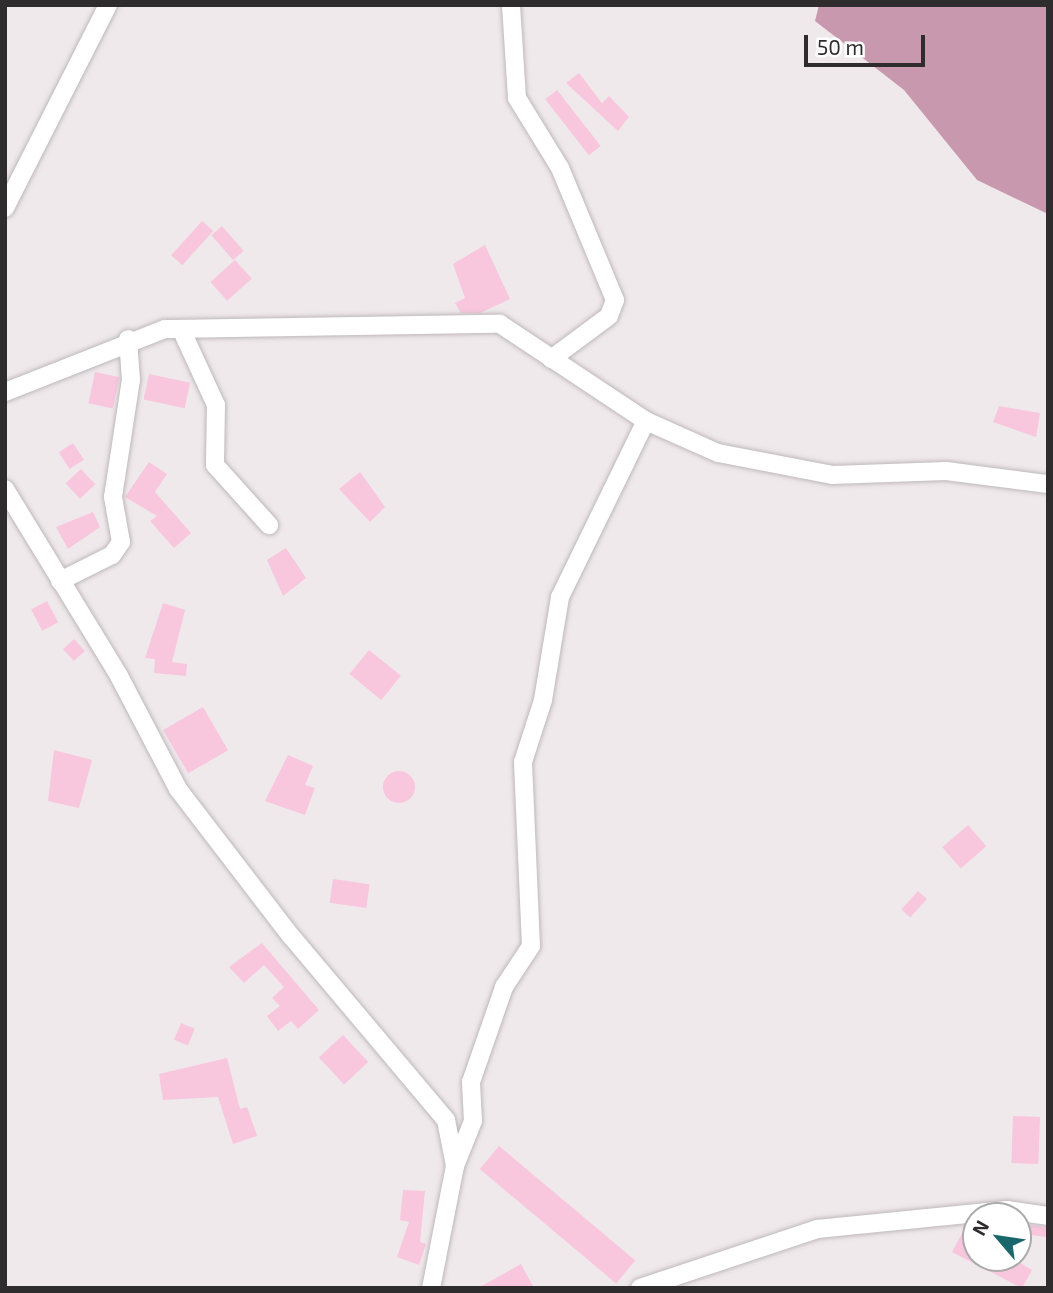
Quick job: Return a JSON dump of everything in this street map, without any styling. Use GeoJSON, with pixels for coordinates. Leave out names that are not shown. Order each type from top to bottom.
{"type":"FeatureCollection","features":[{"type":"Feature","properties":{"kind":"street"},"geometry":{"type":"LineString","coordinates":[[5,208],[108,5]]}},
{"type":"Feature","properties":{"kind":"street"},"geometry":{"type":"LineString","coordinates":[[511,5],[517,98],[561,168],[615,300],[610,316],[551,359]]}},
{"type":"Feature","properties":{"kind":"street"},"geometry":{"type":"LineString","coordinates":[[5,392],[128,339],[181,330],[500,324],[520,332],[551,359],[646,421],[718,453],[776,468],[832,475],[946,471],[1048,484]]}},
{"type":"Feature","properties":{"kind":"street"},"geometry":{"type":"LineString","coordinates":[[181,330],[216,405],[215,465],[268,525]]}},
{"type":"Feature","properties":{"kind":"street"},"geometry":{"type":"LineString","coordinates":[[60,581],[112,555],[121,542],[113,490],[131,380],[128,339]]}},
{"type":"Feature","properties":{"kind":"street"},"geometry":{"type":"LineString","coordinates":[[431,1288],[455,1166],[469,1138],[471,1082],[503,987],[531,946],[523,762],[543,700],[560,597],[646,421]]}},
{"type":"Feature","properties":{"kind":"street"},"geometry":{"type":"LineString","coordinates":[[5,489],[178,789],[291,936],[446,1120],[469,1138]]}},
{"type":"Feature","properties":{"kind":"street"},"geometry":{"type":"LineString","coordinates":[[446,1120],[455,1166]]}},
{"type":"Feature","properties":{"kind":"street"},"geometry":{"type":"LineString","coordinates":[[640,1288],[679,1270],[817,1228],[1007,1210],[1048,1216]]}},
{"type":"Feature","properties":{"kind":"shaded area"},"geometry":{"type":"Polygon","coordinates":[[[819,5],[1048,5],[1048,214],[977,180],[904,90],[815,21],[819,5]]]}},
{"type":"Feature","properties":{"kind":"building"},"geometry":{"type":"Polygon","coordinates":[[[579,73],[602,103],[609,96],[629,117],[618,131],[566,83],[579,73]]]}},
{"type":"Feature","properties":{"kind":"building"},"geometry":{"type":"Polygon","coordinates":[[[557,90],[601,146],[589,155],[545,99],[557,90]]]}},
{"type":"Feature","properties":{"kind":"building"},"geometry":{"type":"Polygon","coordinates":[[[202,221],[213,231],[182,265],[171,255],[202,221]]]}},
{"type":"Feature","properties":{"kind":"building"},"geometry":{"type":"Polygon","coordinates":[[[222,226],[244,251],[233,260],[211,235],[222,226]]]}},
{"type":"Feature","properties":{"kind":"building"},"geometry":{"type":"Polygon","coordinates":[[[485,245],[510,299],[480,313],[461,313],[455,303],[465,298],[453,264],[485,245]]]}},
{"type":"Feature","properties":{"kind":"building"},"geometry":{"type":"Polygon","coordinates":[[[235,260],[252,279],[227,301],[210,282],[235,260]]]}},
{"type":"Feature","properties":{"kind":"building"},"geometry":{"type":"Polygon","coordinates":[[[95,372],[119,377],[113,408],[88,403],[95,372]]]}},
{"type":"Feature","properties":{"kind":"building"},"geometry":{"type":"Polygon","coordinates":[[[149,374],[190,383],[185,408],[144,399],[149,374]]]}},
{"type":"Feature","properties":{"kind":"building"},"geometry":{"type":"Polygon","coordinates":[[[999,406],[1040,413],[1036,437],[993,422],[999,406]]]}},
{"type":"Feature","properties":{"kind":"building"},"geometry":{"type":"Polygon","coordinates":[[[73,443],[84,460],[70,469],[59,452],[73,443]]]}},
{"type":"Feature","properties":{"kind":"building"},"geometry":{"type":"Polygon","coordinates":[[[149,462],[167,474],[155,492],[191,533],[174,548],[150,521],[157,516],[125,497],[149,462]]]}},
{"type":"Feature","properties":{"kind":"building"},"geometry":{"type":"Polygon","coordinates":[[[81,469],[95,484],[80,499],[66,483],[81,469]]]}},
{"type":"Feature","properties":{"kind":"building"},"geometry":{"type":"Polygon","coordinates":[[[360,472],[385,507],[370,522],[339,489],[360,472]]]}},
{"type":"Feature","properties":{"kind":"building"},"geometry":{"type":"Polygon","coordinates":[[[93,512],[100,527],[68,549],[56,527],[93,512]]]}},
{"type":"Feature","properties":{"kind":"building"},"geometry":{"type":"Polygon","coordinates":[[[286,548],[306,578],[283,596],[267,560],[286,548]]]}},
{"type":"Feature","properties":{"kind":"building"},"geometry":{"type":"Polygon","coordinates":[[[47,601],[58,622],[42,631],[31,609],[47,601]]]}},
{"type":"Feature","properties":{"kind":"building"},"geometry":{"type":"Polygon","coordinates":[[[163,603],[185,610],[172,662],[187,664],[186,676],[154,673],[155,659],[145,658],[163,603]]]}},
{"type":"Feature","properties":{"kind":"building"},"geometry":{"type":"Polygon","coordinates":[[[74,639],[85,651],[74,661],[63,649],[74,639]]]}},
{"type":"Feature","properties":{"kind":"building"},"geometry":{"type":"Polygon","coordinates":[[[369,650],[401,676],[381,700],[349,674],[369,650]]]}},
{"type":"Feature","properties":{"kind":"building"},"geometry":{"type":"Polygon","coordinates":[[[203,707],[228,750],[188,773],[163,730],[203,707]]]}},
{"type":"Feature","properties":{"kind":"building"},"geometry":{"type":"Polygon","coordinates":[[[54,750],[92,760],[79,808],[48,801],[54,750]]]}},
{"type":"Feature","properties":{"kind":"building"},"geometry":{"type":"Polygon","coordinates":[[[288,755],[313,766],[305,785],[315,788],[305,815],[265,801],[288,755]]]}},
{"type":"Feature","properties":{"kind":"building"},"geometry":{"type":"Polygon","coordinates":[[[399,771],[411,775],[415,787],[411,799],[399,803],[387,799],[383,787],[387,775],[399,771]]]}},
{"type":"Feature","properties":{"kind":"building"},"geometry":{"type":"Polygon","coordinates":[[[968,825],[986,846],[961,868],[942,847],[968,825]]]}},
{"type":"Feature","properties":{"kind":"building"},"geometry":{"type":"Polygon","coordinates":[[[333,879],[370,884],[366,908],[330,903],[333,879]]]}},
{"type":"Feature","properties":{"kind":"building"},"geometry":{"type":"Polygon","coordinates":[[[918,891],[927,899],[910,918],[901,910],[918,891]]]}},
{"type":"Feature","properties":{"kind":"building"},"geometry":{"type":"Polygon","coordinates":[[[262,943],[319,1010],[298,1029],[291,1021],[278,1031],[267,1016],[280,1006],[272,998],[284,987],[264,965],[244,983],[229,967],[262,943]]]}},
{"type":"Feature","properties":{"kind":"building"},"geometry":{"type":"Polygon","coordinates":[[[181,1023],[195,1029],[188,1045],[174,1040],[181,1023]]]}},
{"type":"Feature","properties":{"kind":"building"},"geometry":{"type":"Polygon","coordinates":[[[343,1035],[368,1062],[344,1085],[319,1058],[343,1035]]]}},
{"type":"Feature","properties":{"kind":"building"},"geometry":{"type":"Polygon","coordinates":[[[227,1058],[240,1109],[247,1107],[257,1136],[233,1144],[218,1097],[163,1100],[159,1074],[227,1058]]]}},
{"type":"Feature","properties":{"kind":"building"},"geometry":{"type":"Polygon","coordinates":[[[1013,1116],[1040,1117],[1038,1164],[1011,1163],[1013,1116]]]}},
{"type":"Feature","properties":{"kind":"building"},"geometry":{"type":"Polygon","coordinates":[[[499,1146],[635,1260],[616,1283],[480,1169],[499,1146]]]}},
{"type":"Feature","properties":{"kind":"building"},"geometry":{"type":"Polygon","coordinates":[[[403,1190],[425,1191],[420,1242],[426,1244],[419,1265],[397,1257],[409,1222],[400,1220],[403,1190]]]}},
{"type":"Feature","properties":{"kind":"building"},"geometry":{"type":"Polygon","coordinates":[[[1032,1225],[1048,1227],[1047,1237],[1032,1235],[1032,1225]]]}},
{"type":"Feature","properties":{"kind":"building"},"geometry":{"type":"Polygon","coordinates":[[[962,1233],[962,1257],[952,1252],[962,1233]]]}},
{"type":"Feature","properties":{"kind":"building"},"geometry":{"type":"Polygon","coordinates":[[[521,1264],[534,1288],[478,1288],[521,1264]]]}},
{"type":"Feature","properties":{"kind":"building"},"geometry":{"type":"Polygon","coordinates":[[[991,1272],[1031,1272],[1022,1288],[991,1272]]]}}]}
